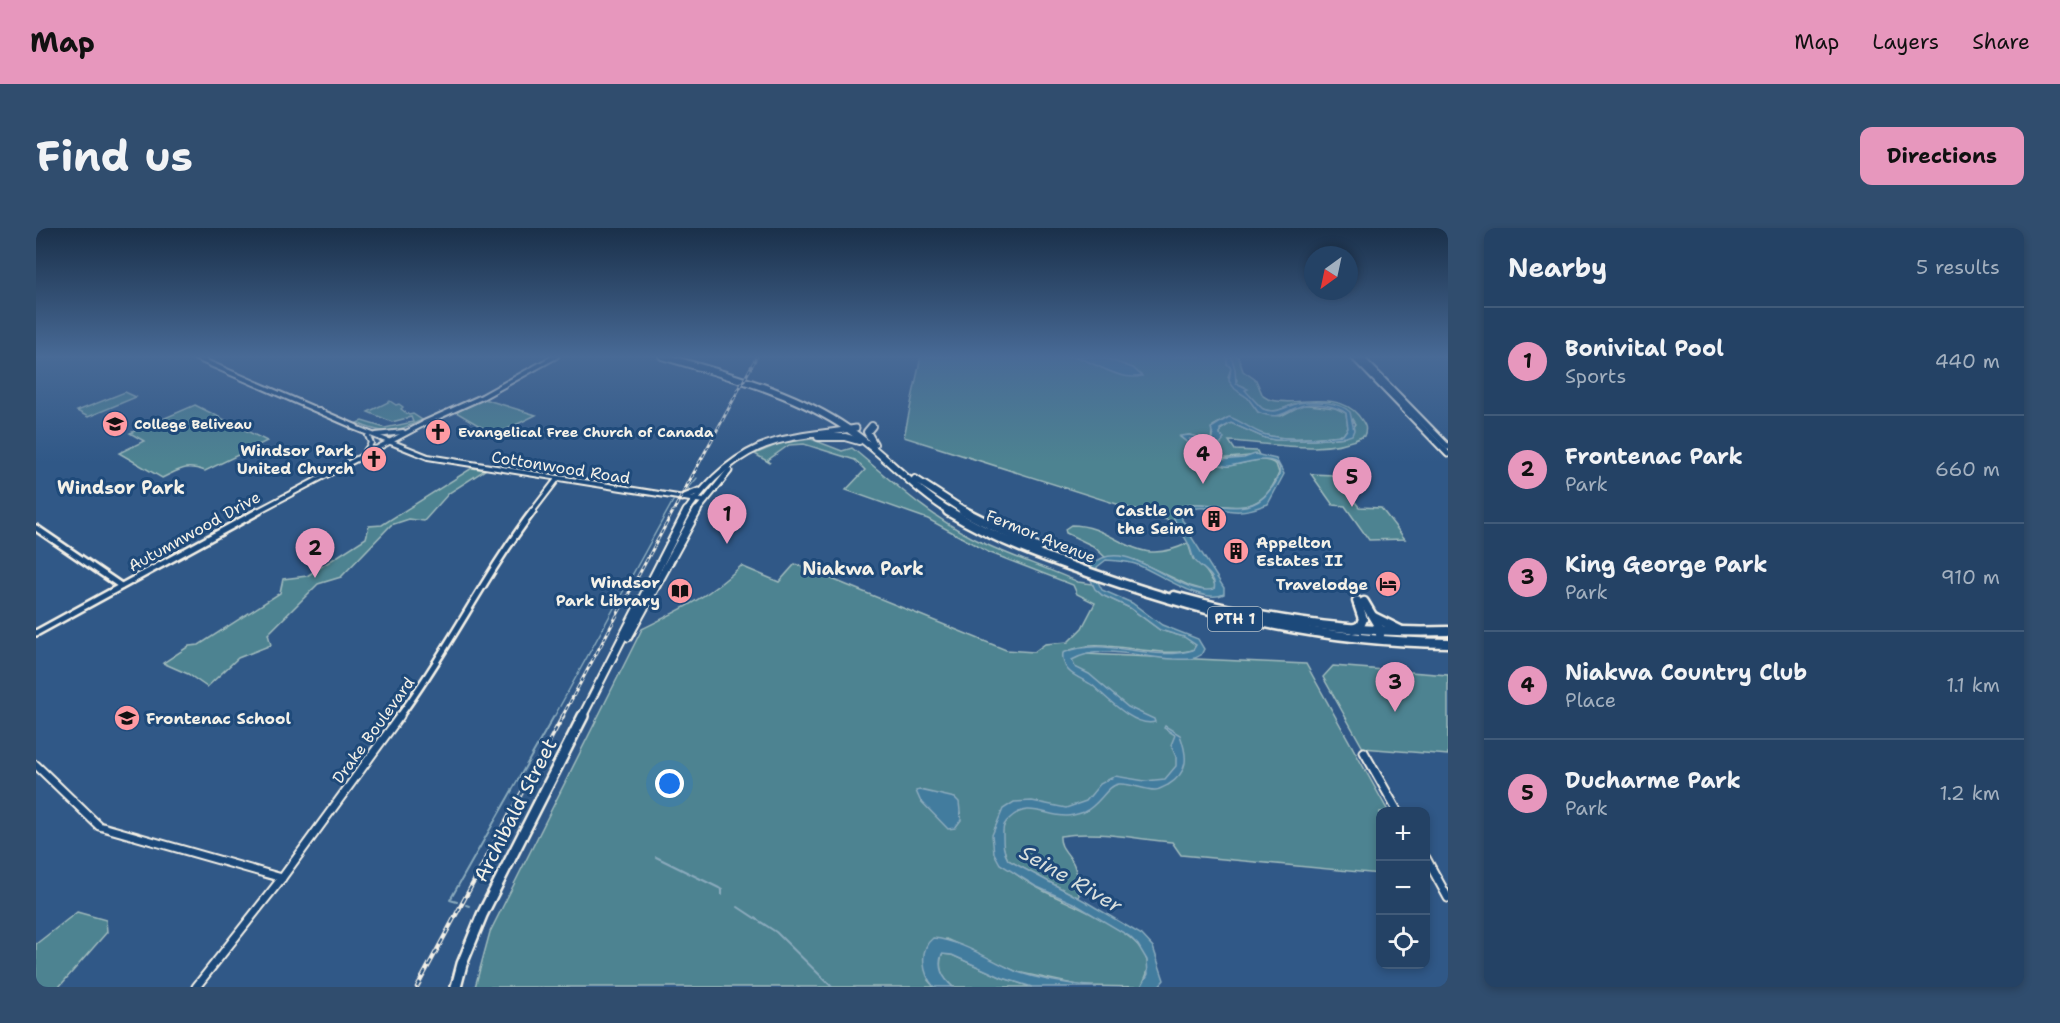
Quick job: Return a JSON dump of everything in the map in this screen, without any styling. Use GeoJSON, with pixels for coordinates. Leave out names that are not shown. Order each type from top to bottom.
{"type":"FeatureCollection","features":[{"type":"Feature","properties":{"kind":"highway","name":"Fermor Avenue"},"geometry":{"type":"LineString","coordinates":[[775,391],[853,430],[874,444],[929,490],[959,509],[1016,539],[1071,563],[1226,617],[1291,631],[1413,644],[1448,643]]}},
{"type":"Feature","properties":{"kind":"highway","name":"Fermor Avenue"},"geometry":{"type":"LineString","coordinates":[[784,391],[837,416],[927,496],[962,518],[1018,547],[1071,563]]}},
{"type":"Feature","properties":{"kind":"highway"},"geometry":{"type":"LineString","coordinates":[[820,412],[834,426],[828,434]]}},
{"type":"Feature","properties":{"kind":"highway"},"geometry":{"type":"LineString","coordinates":[[872,426],[867,432],[874,444]]}},
{"type":"Feature","properties":{"kind":"highway"},"geometry":{"type":"LineString","coordinates":[[818,437],[849,437],[880,455]]}},
{"type":"Feature","properties":{"kind":"highway","name":"Fermor Avenue"},"geometry":{"type":"LineString","coordinates":[[1114,579],[1229,611],[1302,625],[1381,633],[1448,631]]}},
{"type":"Feature","properties":{"kind":"highway"},"geometry":{"type":"LineString","coordinates":[[1350,630],[1360,626],[1364,620],[1360,602],[1386,625],[1416,632]]}},
{"type":"Feature","properties":{"kind":"highway"},"geometry":{"type":"LineString","coordinates":[[1361,640],[1378,638],[1381,633],[1372,615]]}},
{"type":"Feature","properties":{"kind":"main road"},"geometry":{"type":"LineString","coordinates":[[1387,391],[1448,454]]}},
{"type":"Feature","properties":{"kind":"main road"},"geometry":{"type":"LineString","coordinates":[[1394,391],[1448,447]]}},
{"type":"Feature","properties":{"kind":"main road","name":"Archibald Street"},"geometry":{"type":"LineString","coordinates":[[615,654],[635,624],[706,486],[741,458],[763,446],[794,438],[853,430]]}},
{"type":"Feature","properties":{"kind":"main road","name":"Archibald Street"},"geometry":{"type":"LineString","coordinates":[[794,438],[818,437],[853,430]]}},
{"type":"Feature","properties":{"kind":"main road","name":"Archibald Street"},"geometry":{"type":"LineString","coordinates":[[456,987],[462,963],[482,915],[687,512],[741,458]]}},
{"type":"Feature","properties":{"kind":"main road"},"geometry":{"type":"LineString","coordinates":[[682,498],[693,495],[706,486]]}},
{"type":"Feature","properties":{"kind":"main road"},"geometry":{"type":"LineString","coordinates":[[682,498],[689,502],[687,512]]}},
{"type":"Feature","properties":{"kind":"street","name":"Cottonwood Road"},"geometry":{"type":"LineString","coordinates":[[272,391],[367,434],[389,441]]}},
{"type":"Feature","properties":{"kind":"street","name":"Autumnwood Drive"},"geometry":{"type":"LineString","coordinates":[[36,633],[365,452],[492,391]]}},
{"type":"Feature","properties":{"kind":"street","name":"Cottonwood Road"},"geometry":{"type":"LineString","coordinates":[[353,427],[417,453],[449,461],[699,500]]}},
{"type":"Feature","properties":{"kind":"street"},"geometry":{"type":"LineString","coordinates":[[376,435],[407,432]]}},
{"type":"Feature","properties":{"kind":"street"},"geometry":{"type":"LineString","coordinates":[[374,450],[403,447],[407,432]]}},
{"type":"Feature","properties":{"kind":"street"},"geometry":{"type":"LineString","coordinates":[[365,452],[371,441],[367,434]]}},
{"type":"Feature","properties":{"kind":"street","name":"Autumnwood Drive"},"geometry":{"type":"LineString","coordinates":[[365,452],[374,450],[389,441]]}},
{"type":"Feature","properties":{"kind":"street","name":"Drake Boulevard"},"geometry":{"type":"LineString","coordinates":[[196,987],[282,878],[425,682],[512,539],[558,478]]}},
{"type":"Feature","properties":{"kind":"street"},"geometry":{"type":"LineString","coordinates":[[36,528],[121,586]]}},
{"type":"Feature","properties":{"kind":"street"},"geometry":{"type":"LineString","coordinates":[[1364,752],[1395,807]]}},
{"type":"Feature","properties":{"kind":"street"},"geometry":{"type":"LineString","coordinates":[[36,765],[99,826],[282,878]]}},
{"type":"Feature","properties":{"kind":"street"},"geometry":{"type":"LineString","coordinates":[[1427,861],[1448,898]]}},
{"type":"Feature","properties":{"kind":"green space"},"geometry":{"type":"Polygon","coordinates":[[[914,391],[1239,391],[1248,398],[1258,412],[1264,414],[1281,416],[1302,405],[1335,408],[1346,413],[1348,428],[1343,435],[1281,438],[1262,434],[1227,418],[1213,426],[1211,440],[1189,435],[1180,437],[1218,464],[1236,465],[1256,460],[1269,461],[1276,464],[1279,473],[1263,498],[1253,504],[1230,506],[1189,504],[1174,519],[1177,523],[904,437],[914,391]]]}},
{"type":"Feature","properties":{"kind":"green space"},"geometry":{"type":"Polygon","coordinates":[[[1261,391],[1268,399],[1278,401],[1327,401],[1349,407],[1364,423],[1364,436],[1332,446],[1315,447],[1229,441],[1235,450],[1257,451],[1259,455],[1218,459],[1189,440],[1214,445],[1220,435],[1220,430],[1231,423],[1275,440],[1346,437],[1355,424],[1346,409],[1300,403],[1275,411],[1267,410],[1246,393],[1261,391]]]}},
{"type":"Feature","properties":{"kind":"green space"},"geometry":{"type":"Polygon","coordinates":[[[125,392],[136,397],[88,417],[77,411],[125,392]]]}},
{"type":"Feature","properties":{"kind":"green space"},"geometry":{"type":"Polygon","coordinates":[[[484,399],[536,415],[495,435],[456,412],[484,399]]]}},
{"type":"Feature","properties":{"kind":"green space"},"geometry":{"type":"Polygon","coordinates":[[[390,401],[396,405],[399,404],[403,407],[401,409],[409,415],[413,414],[422,420],[390,431],[375,430],[357,423],[362,421],[385,428],[413,422],[411,417],[392,422],[368,412],[390,401]]]}},
{"type":"Feature","properties":{"kind":"green space"},"geometry":{"type":"Polygon","coordinates":[[[195,405],[267,441],[205,471],[188,468],[162,478],[119,453],[144,441],[130,433],[195,405]]]}},
{"type":"Feature","properties":{"kind":"green space"},"geometry":{"type":"Polygon","coordinates":[[[811,439],[842,451],[852,448],[909,496],[955,528],[1011,555],[1078,582],[1092,584],[1102,595],[1130,608],[1160,630],[1185,637],[1196,645],[1193,650],[1178,652],[1092,646],[1065,653],[1306,664],[1386,807],[1376,807],[1376,874],[1181,855],[1172,842],[1102,834],[1060,836],[1061,844],[1075,869],[1079,898],[1008,860],[1002,834],[1008,819],[999,821],[995,828],[994,853],[1007,867],[1028,882],[1098,917],[1130,938],[1141,949],[1148,965],[1141,987],[1082,986],[1017,972],[946,939],[928,980],[934,987],[475,987],[490,932],[642,629],[706,594],[741,566],[779,582],[795,564],[1006,650],[1034,652],[1045,644],[1068,642],[1082,628],[1095,603],[1077,594],[1073,585],[988,552],[928,519],[846,490],[865,470],[855,460],[804,444],[789,445],[768,460],[770,463],[755,454],[781,443],[811,439]]]}},
{"type":"Feature","properties":{"kind":"green space"},"geometry":{"type":"Polygon","coordinates":[[[472,468],[485,470],[449,493],[424,521],[409,519],[391,525],[341,577],[318,584],[268,634],[271,645],[238,658],[207,687],[188,674],[163,663],[189,646],[199,645],[280,593],[283,579],[307,576],[366,538],[369,526],[382,525],[472,468]]]}},
{"type":"Feature","properties":{"kind":"green space"},"geometry":{"type":"Polygon","coordinates":[[[1311,474],[1334,475],[1359,507],[1381,508],[1405,539],[1369,540],[1345,506],[1333,505],[1311,474]]]}},
{"type":"Feature","properties":{"kind":"green space"},"geometry":{"type":"Polygon","coordinates":[[[1071,525],[1101,532],[1139,550],[1153,552],[1169,550],[1188,543],[1193,559],[1202,565],[1216,586],[1214,590],[1207,591],[1190,586],[1135,560],[1105,557],[1093,546],[1066,533],[1065,529],[1071,525]]]}},
{"type":"Feature","properties":{"kind":"green space"},"geometry":{"type":"Polygon","coordinates":[[[1333,666],[1448,675],[1448,755],[1363,748],[1323,677],[1333,666]]]}},
{"type":"Feature","properties":{"kind":"green space"},"geometry":{"type":"Polygon","coordinates":[[[77,912],[106,920],[107,932],[59,987],[36,987],[36,944],[77,912]]]}},
{"type":"Feature","properties":{"kind":"green space"},"geometry":{"type":"Polygon","coordinates":[[[942,954],[952,955],[1003,978],[1032,987],[953,987],[942,972],[940,964],[942,954]]]}},
{"type":"Feature","properties":{"kind":"water"},"geometry":{"type":"Polygon","coordinates":[[[1238,391],[1246,391],[1263,409],[1268,411],[1277,411],[1305,402],[1340,406],[1350,412],[1354,430],[1352,435],[1346,437],[1275,440],[1231,423],[1220,429],[1220,435],[1224,438],[1221,444],[1214,445],[1189,439],[1220,460],[1244,458],[1255,454],[1276,459],[1284,474],[1268,504],[1243,511],[1195,508],[1182,513],[1182,520],[1224,588],[1224,594],[1215,596],[1193,592],[1130,563],[1106,560],[1097,567],[1097,580],[1102,590],[1132,603],[1162,625],[1198,639],[1204,649],[1201,655],[1187,659],[1109,652],[1083,655],[1072,660],[1075,667],[1089,674],[1128,707],[1154,719],[1155,722],[1147,723],[1130,716],[1092,685],[1070,672],[1064,664],[1063,653],[1079,648],[1095,647],[1177,653],[1193,650],[1196,645],[1184,637],[1160,630],[1130,608],[1102,595],[1095,589],[1089,576],[1092,565],[1106,557],[1120,556],[1136,561],[1185,585],[1200,589],[1214,589],[1211,576],[1193,558],[1189,545],[1174,519],[1173,510],[1185,505],[1236,507],[1260,501],[1276,482],[1279,467],[1275,462],[1269,460],[1223,466],[1204,457],[1207,457],[1180,436],[1189,435],[1211,440],[1213,436],[1211,428],[1229,417],[1263,434],[1282,438],[1343,435],[1348,428],[1346,413],[1337,408],[1326,405],[1304,405],[1272,416],[1258,412],[1248,398],[1238,391]]]}},
{"type":"Feature","properties":{"kind":"water","name":"Seine River"},"geometry":{"type":"Polygon","coordinates":[[[1165,726],[1180,735],[1185,757],[1180,775],[1168,785],[1155,790],[1115,785],[1084,812],[1066,816],[1030,810],[1023,811],[1008,820],[1003,829],[1005,854],[1008,860],[1142,935],[1153,947],[1164,980],[1158,987],[1141,987],[1148,974],[1147,960],[1138,945],[1129,936],[1073,903],[1035,886],[1000,864],[994,853],[992,835],[1003,809],[1014,802],[1032,801],[1066,808],[1086,801],[1100,784],[1115,776],[1145,781],[1165,779],[1176,766],[1176,757],[1171,745],[1175,735],[1164,728],[1165,726]]]}},
{"type":"Feature","properties":{"kind":"water"},"geometry":{"type":"Polygon","coordinates":[[[916,791],[955,798],[959,802],[961,820],[955,828],[948,829],[920,800],[916,791]]]}},
{"type":"Feature","properties":{"kind":"water"},"geometry":{"type":"Polygon","coordinates":[[[933,938],[954,942],[1024,974],[1097,987],[1032,987],[1003,978],[952,955],[942,954],[940,963],[942,972],[953,987],[934,987],[927,976],[924,962],[925,949],[933,938]]]}},
{"type":"Feature","properties":{"kind":"waterway"},"geometry":{"type":"LineString","coordinates":[[687,490],[697,478]]}},
{"type":"Feature","properties":{"kind":"waterway"},"geometry":{"type":"LineString","coordinates":[[554,717],[673,501]]}},
{"type":"Feature","properties":{"kind":"waterway"},"geometry":{"type":"LineString","coordinates":[[457,902],[450,900],[554,716]]}},
{"type":"Feature","properties":{"kind":"waterway"},"geometry":{"type":"LineString","coordinates":[[656,857],[719,888],[722,890],[722,895]]}},
{"type":"Feature","properties":{"kind":"waterway"},"geometry":{"type":"LineString","coordinates":[[738,907],[776,932],[832,987]]}},
{"type":"Feature","properties":{"kind":"railway"},"geometry":{"type":"LineString","coordinates":[[562,717],[738,391]]}},
{"type":"Feature","properties":{"kind":"railway"},"geometry":{"type":"LineString","coordinates":[[417,987],[563,716]]}},
{"type":"Feature","properties":{"kind":"place","name":"College Beliveau"},"geometry":{"type":"Point","coordinates":[115,424]}},
{"type":"Feature","properties":{"kind":"place","name":"Evangelical Free Church of Canada"},"geometry":{"type":"Point","coordinates":[438,432]}},
{"type":"Feature","properties":{"kind":"place","name":"Windsor Park United Church"},"geometry":{"type":"Point","coordinates":[374,459]}},
{"type":"Feature","properties":{"kind":"place","name":"Niakwa Country Club"},"geometry":{"type":"Point","coordinates":[1203,484]}},
{"type":"Feature","properties":{"kind":"place","name":"Ducharme Park"},"geometry":{"type":"Point","coordinates":[1352,507]}},
{"type":"Feature","properties":{"kind":"place","name":"Castle on the Seine"},"geometry":{"type":"Point","coordinates":[1214,519]}},
{"type":"Feature","properties":{"kind":"place","name":"Bonivital Pool"},"geometry":{"type":"Point","coordinates":[727,544]}},
{"type":"Feature","properties":{"kind":"place","name":"Appelton Estates II"},"geometry":{"type":"Point","coordinates":[1236,551]}},
{"type":"Feature","properties":{"kind":"place","name":"Frontenac Park"},"geometry":{"type":"Point","coordinates":[315,578]}},
{"type":"Feature","properties":{"kind":"place","name":"Travelodge"},"geometry":{"type":"Point","coordinates":[1388,584]}},
{"type":"Feature","properties":{"kind":"place","name":"Windsor Park Library"},"geometry":{"type":"Point","coordinates":[680,591]}},
{"type":"Feature","properties":{"kind":"place","name":"King George Park"},"geometry":{"type":"Point","coordinates":[1395,712]}},
{"type":"Feature","properties":{"kind":"place","name":"Frontenac School"},"geometry":{"type":"Point","coordinates":[127,718]}},
{"type":"Feature","properties":{"kind":"district","name":"Windsor Park"},"geometry":{"type":"Point","coordinates":[121,488]}},
{"type":"Feature","properties":{"kind":"district","name":"Niakwa Park"},"geometry":{"type":"Point","coordinates":[863,569]}}]}
